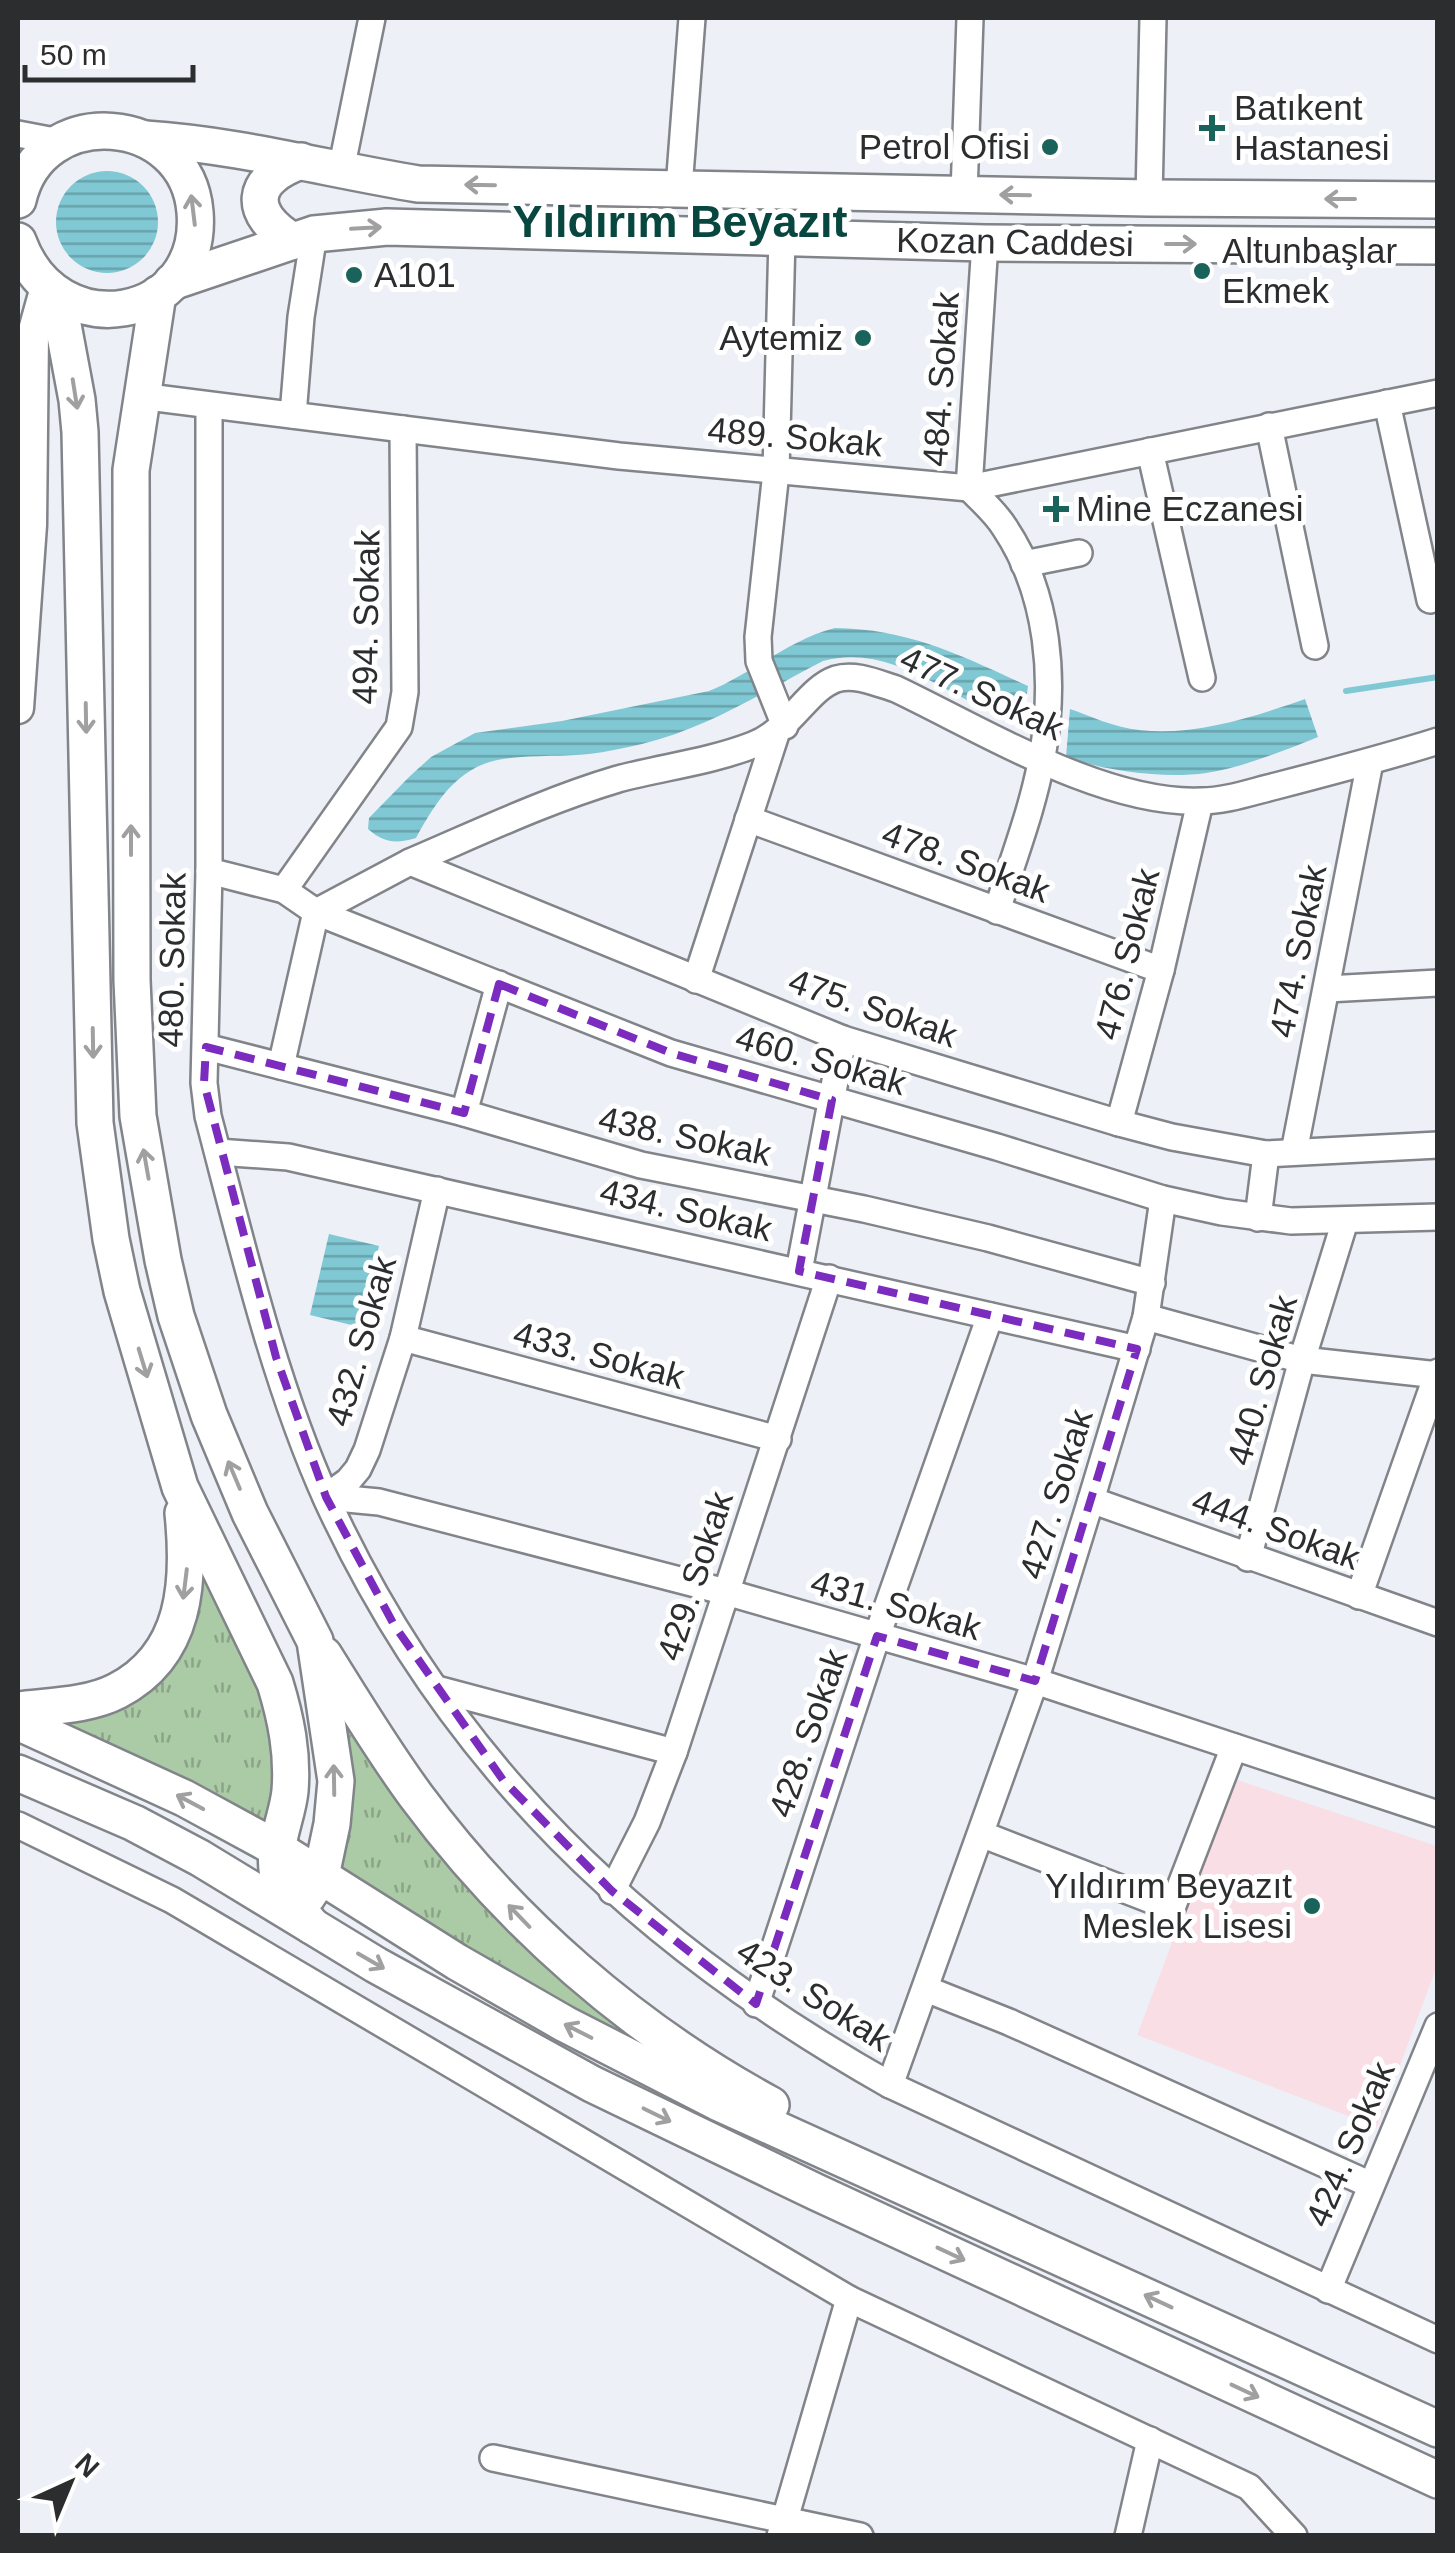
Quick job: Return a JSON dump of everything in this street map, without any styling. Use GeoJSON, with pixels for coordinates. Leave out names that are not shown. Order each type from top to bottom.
{"type":"FeatureCollection","features":[{"type":"Feature","properties":{"kind":"highway","name":"Kozan Caddesi"},"geometry":{"type":"LineString","coordinates":[[35,147],[88,131],[125,132],[145,139],[217,145],[418,184],[1438,200]]}},
{"type":"Feature","properties":{"kind":"highway"},"geometry":{"type":"LineString","coordinates":[[145,139],[181,171],[194,204],[194,237],[188,258],[165,288],[140,396],[131,470],[132,980],[138,1116],[162,1260],[209,1415],[250,1513],[314,1641],[415,1795],[461,1853],[563,1959],[676,2046],[753,2095],[979,2218]]}},
{"type":"Feature","properties":{"kind":"highway"},"geometry":{"type":"LineString","coordinates":[[18,200],[35,147]]}},
{"type":"Feature","properties":{"kind":"highway"},"geometry":{"type":"LineString","coordinates":[[301,161],[272,175],[262,188],[260,205],[263,217],[273,229],[304,238]]}},
{"type":"Feature","properties":{"kind":"highway","name":"Kozan Caddesi"},"geometry":{"type":"LineString","coordinates":[[40,285],[76,306],[114,310],[304,238],[356,229],[433,227],[985,243],[1438,246]]}},
{"type":"Feature","properties":{"kind":"highway"},"geometry":{"type":"LineString","coordinates":[[18,242],[40,285],[77,400],[95,1123],[122,1291],[180,1487],[275,1683],[284,1710],[291,1766],[290,1796],[276,1848],[280,1883],[303,1914]]}},
{"type":"Feature","properties":{"kind":"highway"},"geometry":{"type":"LineString","coordinates":[[18,1710],[117,1691],[165,1646],[177,1620],[186,1584],[188,1560],[180,1487]]}},
{"type":"Feature","properties":{"kind":"highway"},"geometry":{"type":"LineString","coordinates":[[303,1914],[307,1897],[322,1876],[336,1781],[314,1641]]}},
{"type":"Feature","properties":{"kind":"highway"},"geometry":{"type":"LineString","coordinates":[[18,1722],[125,1769],[276,1848],[457,1962],[565,2024],[717,2102],[1438,2429]]}},
{"type":"Feature","properties":{"kind":"highway"},"geometry":{"type":"LineString","coordinates":[[18,1772],[134,1824],[303,1914],[471,2019],[592,2084],[1438,2480]]}},
{"type":"Feature","properties":{"kind":"main road"},"geometry":{"type":"LineString","coordinates":[[18,708],[25,382],[40,285]]}},
{"type":"Feature","properties":{"kind":"street"},"geometry":{"type":"LineString","coordinates":[[341,170],[372,18]]}},
{"type":"Feature","properties":{"kind":"street"},"geometry":{"type":"LineString","coordinates":[[679,188],[692,18]]}},
{"type":"Feature","properties":{"kind":"street"},"geometry":{"type":"LineString","coordinates":[[964,194],[970,18]]}},
{"type":"Feature","properties":{"kind":"street"},"geometry":{"type":"LineString","coordinates":[[1150,198],[1154,18]]}},
{"type":"Feature","properties":{"kind":"street"},"geometry":{"type":"LineString","coordinates":[[696,980],[781,730],[759,661],[758,637],[776,472],[782,237]]}},
{"type":"Feature","properties":{"kind":"street"},"geometry":{"type":"LineString","coordinates":[[293,416],[304,238]]}},
{"type":"Feature","properties":{"kind":"street","name":"484. Sokak"},"geometry":{"type":"LineString","coordinates":[[985,243],[970,488],[1003,524],[1024,564],[1047,650],[1048,699],[1042,758],[997,911]]}},
{"type":"Feature","properties":{"kind":"street","name":"489. Sokak"},"geometry":{"type":"LineString","coordinates":[[140,396],[776,472],[970,488],[1438,393]]}},
{"type":"Feature","properties":{"kind":"street"},"geometry":{"type":"LineString","coordinates":[[1387,404],[1430,600]]}},
{"type":"Feature","properties":{"kind":"street","name":"480. Sokak"},"geometry":{"type":"LineString","coordinates":[[209,406],[210,871],[204,1083],[218,1152],[276,1356],[326,1497]]}},
{"type":"Feature","properties":{"kind":"street"},"geometry":{"type":"LineString","coordinates":[[1269,426],[1314,646]]}},
{"type":"Feature","properties":{"kind":"street","name":"494. Sokak"},"geometry":{"type":"LineString","coordinates":[[284,890],[399,727],[405,692],[403,429]]}},
{"type":"Feature","properties":{"kind":"street"},"geometry":{"type":"LineString","coordinates":[[1150,451],[1202,678]]}},
{"type":"Feature","properties":{"kind":"street"},"geometry":{"type":"LineString","coordinates":[[1024,564],[1080,553]]}},
{"type":"Feature","properties":{"kind":"street","name":"477. Sokak"},"geometry":{"type":"LineString","coordinates":[[410,862],[617,780],[714,757],[781,730],[823,685],[840,677],[863,678],[896,689],[1042,758],[1117,790],[1143,796],[1200,802],[1220,800],[1438,741]]}},
{"type":"Feature","properties":{"kind":"street","name":"474. Sokak"},"geometry":{"type":"LineString","coordinates":[[1294,1152],[1370,762]]}},
{"type":"Feature","properties":{"kind":"street","name":"476. Sokak"},"geometry":{"type":"LineString","coordinates":[[1119,1123],[1161,970],[1200,802]]}},
{"type":"Feature","properties":{"kind":"street","name":"478. Sokak"},"geometry":{"type":"LineString","coordinates":[[748,819],[1161,970]]}},
{"type":"Feature","properties":{"kind":"street"},"geometry":{"type":"LineString","coordinates":[[281,1066],[316,912],[410,862]]}},
{"type":"Feature","properties":{"kind":"street","name":"475. Sokak"},"geometry":{"type":"LineString","coordinates":[[410,862],[843,1039],[1119,1123],[1266,1154],[1438,1145]]}},
{"type":"Feature","properties":{"kind":"street","name":"460. Sokak"},"geometry":{"type":"LineString","coordinates":[[210,871],[284,890],[316,912],[671,1053],[1162,1199],[1258,1218],[1345,1221],[1438,1217]]}},
{"type":"Feature","properties":{"kind":"street"},"geometry":{"type":"LineString","coordinates":[[1327,989],[1438,983]]}},
{"type":"Feature","properties":{"kind":"street"},"geometry":{"type":"LineString","coordinates":[[464,1113],[499,984]]}},
{"type":"Feature","properties":{"kind":"street"},"geometry":{"type":"LineString","coordinates":[[799,1271],[843,1039]]}},
{"type":"Feature","properties":{"kind":"street","name":"438. Sokak"},"geometry":{"type":"LineString","coordinates":[[206,1047],[464,1113],[640,1166],[813,1198],[988,1238],[1152,1283]]}},
{"type":"Feature","properties":{"kind":"street","name":"434. Sokak"},"geometry":{"type":"LineString","coordinates":[[218,1152],[288,1157],[1137,1348]]}},
{"type":"Feature","properties":{"kind":"street"},"geometry":{"type":"LineString","coordinates":[[1258,1218],[1266,1154]]}},
{"type":"Feature","properties":{"kind":"street","name":"432. Sokak"},"geometry":{"type":"LineString","coordinates":[[326,1497],[348,1482],[358,1469],[402,1338],[437,1190]]}},
{"type":"Feature","properties":{"kind":"street","name":"427. Sokak"},"geometry":{"type":"LineString","coordinates":[[890,2085],[1034,1681],[1091,1500],[1146,1317],[1162,1199]]}},
{"type":"Feature","properties":{"kind":"street","name":"440. Sokak"},"geometry":{"type":"LineString","coordinates":[[1248,1558],[1345,1221]]}},
{"type":"Feature","properties":{"kind":"street","name":"429. Sokak"},"geometry":{"type":"LineString","coordinates":[[612,1891],[647,1822],[674,1752],[829,1278]]}},
{"type":"Feature","properties":{"kind":"street","name":"428. Sokak"},"geometry":{"type":"LineString","coordinates":[[756,2004],[877,1636],[990,1316]]}},
{"type":"Feature","properties":{"kind":"street"},"geometry":{"type":"LineString","coordinates":[[1146,1317],[1302,1360],[1437,1374],[1359,1596]]}},
{"type":"Feature","properties":{"kind":"street","name":"433. Sokak"},"geometry":{"type":"LineString","coordinates":[[402,1338],[778,1439]]}},
{"type":"Feature","properties":{"kind":"street","name":"431. Sokak"},"geometry":{"type":"LineString","coordinates":[[326,1497],[379,1502],[726,1592],[1034,1681],[1438,1814]]}},
{"type":"Feature","properties":{"kind":"street","name":"423. Sokak"},"geometry":{"type":"LineString","coordinates":[[326,1497],[394,1624],[503,1780],[612,1891],[668,1939],[818,2045],[890,2085],[1438,2340]]}},
{"type":"Feature","properties":{"kind":"street","name":"444. Sokak"},"geometry":{"type":"LineString","coordinates":[[1091,1500],[1438,1624]]}},
{"type":"Feature","properties":{"kind":"street"},"geometry":{"type":"LineString","coordinates":[[436,1689],[674,1752]]}},
{"type":"Feature","properties":{"kind":"street"},"geometry":{"type":"LineString","coordinates":[[981,1834],[1172,1908],[1234,1747]]}},
{"type":"Feature","properties":{"kind":"street"},"geometry":{"type":"LineString","coordinates":[[18,1826],[172,1900],[849,2299],[1249,2487],[1294,2536]]}},
{"type":"Feature","properties":{"kind":"street"},"geometry":{"type":"LineString","coordinates":[[926,1989],[1009,2022],[1371,2184]]}},
{"type":"Feature","properties":{"kind":"street","name":"424. Sokak"},"geometry":{"type":"LineString","coordinates":[[1328,2290],[1438,2026]]}},
{"type":"Feature","properties":{"kind":"street"},"geometry":{"type":"LineString","coordinates":[[782,2526],[849,2299]]}},
{"type":"Feature","properties":{"kind":"street"},"geometry":{"type":"LineString","coordinates":[[1128,2536],[1150,2440]]}},
{"type":"Feature","properties":{"kind":"street"},"geometry":{"type":"LineString","coordinates":[[492,2458],[782,2526],[860,2536]]}},
{"type":"Feature","properties":{"kind":"highlighted area"},"geometry":{"type":"Polygon","coordinates":[[[499,984],[671,1053],[832,1100],[799,1271],[1137,1349],[1035,1681],[877,1636],[756,2004],[612,1891],[503,1780],[394,1625],[326,1497],[276,1357],[204,1083],[206,1047],[464,1113],[499,984]]]}},
{"type":"Feature","properties":{"kind":"shaded area","name":"Yıldırım Beyazıt Meslek Lisesi"},"geometry":{"type":"Polygon","coordinates":[[[1234,1779],[1437,1846],[1437,1966],[1377,2127],[1137,2035],[1234,1779]]]}},
{"type":"Feature","properties":{"kind":"green space"},"geometry":{"type":"Polygon","coordinates":[[[203,1576],[249,1662],[267,1708],[275,1764],[268,1825],[53,1721],[86,1715],[198,1604],[203,1576]]]}},
{"type":"Feature","properties":{"kind":"green space"},"geometry":{"type":"Polygon","coordinates":[[[346,1722],[645,2045],[518,1981],[338,1870],[352,1777],[346,1722]]]}},
{"type":"Feature","properties":{"kind":"water"},"geometry":{"type":"Polygon","coordinates":[[[107,171],[136,179],[150,193],[158,222],[150,251],[136,265],[107,273],[78,265],[64,251],[56,222],[64,193],[78,179],[107,171]]]}},
{"type":"Feature","properties":{"kind":"water"},"geometry":{"type":"Polygon","coordinates":[[[835,628],[912,639],[1028,686],[1023,723],[998,715],[901,667],[850,657],[823,661],[735,708],[666,737],[602,752],[515,758],[475,768],[448,790],[416,838],[391,841],[368,829],[369,818],[431,757],[475,733],[562,721],[709,691],[803,640],[835,628]]]}},
{"type":"Feature","properties":{"kind":"water"},"geometry":{"type":"Polygon","coordinates":[[[1305,699],[1318,737],[1220,770],[1190,775],[1154,774],[1117,770],[1066,757],[1070,709],[1122,727],[1167,731],[1239,720],[1305,699]]]}},
{"type":"Feature","properties":{"kind":"water"},"geometry":{"type":"Polygon","coordinates":[[[329,1234],[379,1246],[360,1327],[310,1315],[329,1234]]]}},
{"type":"Feature","properties":{"kind":"waterway"},"geometry":{"type":"LineString","coordinates":[[1346,691],[1438,677]]}},
{"type":"Feature","properties":{"kind":"place","name":"Batıkent Hastanesi"},"geometry":{"type":"Point","coordinates":[1212,128]}},
{"type":"Feature","properties":{"kind":"place","name":"Petrol Ofisi"},"geometry":{"type":"Point","coordinates":[1050,147]}},
{"type":"Feature","properties":{"kind":"place","name":"Altunbaşlar Ekmek"},"geometry":{"type":"Point","coordinates":[1202,271]}},
{"type":"Feature","properties":{"kind":"place","name":"A101"},"geometry":{"type":"Point","coordinates":[354,275]}},
{"type":"Feature","properties":{"kind":"place","name":"Aytemiz"},"geometry":{"type":"Point","coordinates":[863,338]}},
{"type":"Feature","properties":{"kind":"place","name":"Mine Eczanesi"},"geometry":{"type":"Point","coordinates":[1056,509]}},
{"type":"Feature","properties":{"kind":"place","name":"Yıldırım Beyazıt Meslek Lisesi"},"geometry":{"type":"Point","coordinates":[1312,1906]}},
{"type":"Feature","properties":{"kind":"district","name":"Yıldırım Beyazıt"},"geometry":{"type":"Point","coordinates":[680,221]}}]}
